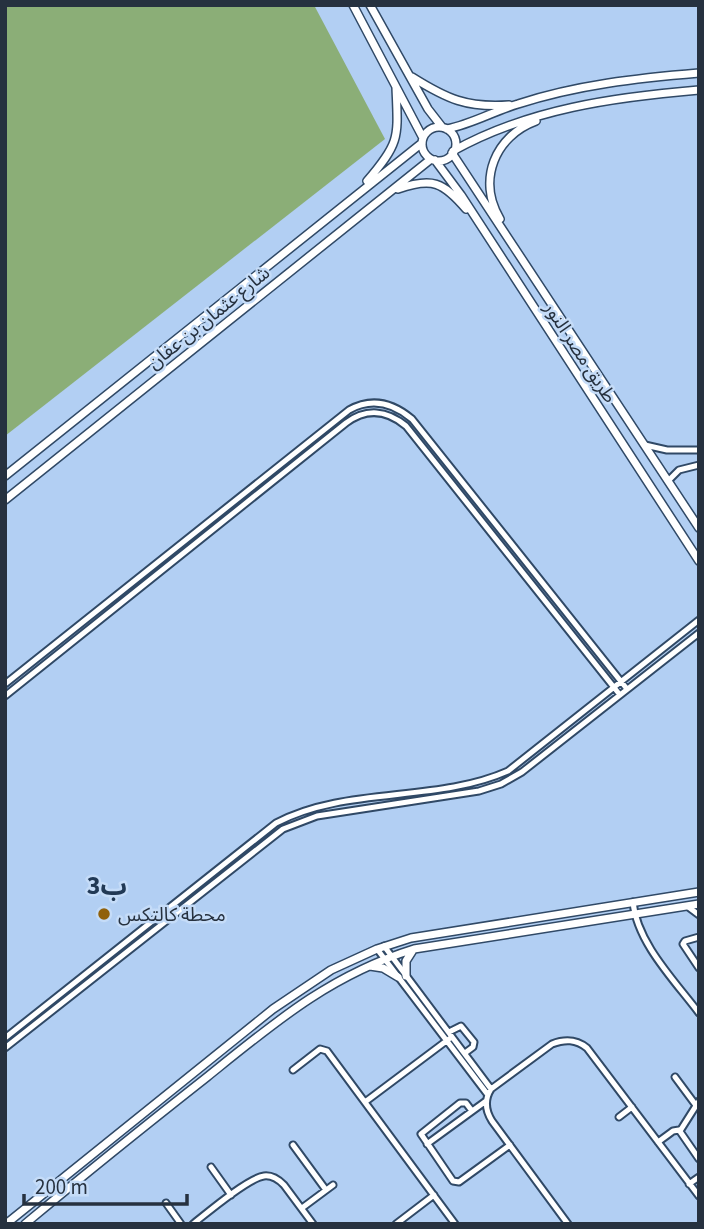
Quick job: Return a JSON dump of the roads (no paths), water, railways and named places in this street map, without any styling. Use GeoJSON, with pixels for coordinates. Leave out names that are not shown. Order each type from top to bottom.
{"type":"FeatureCollection","features":[{"type":"Feature","properties":{"kind":"street"},"geometry":{"type":"LineString","coordinates":[[353,5],[396,83],[422,141],[424,152],[433,159],[446,159],[453,152],[496,130],[554,113],[636,95],[699,90]]}},
{"type":"Feature","properties":{"kind":"street"},"geometry":{"type":"LineString","coordinates":[[370,5],[428,109],[454,136],[453,152]]}},
{"type":"Feature","properties":{"kind":"street"},"geometry":{"type":"LineString","coordinates":[[410,75],[437,93],[460,102],[490,106],[517,104],[633,79],[699,73]]}},
{"type":"Feature","properties":{"kind":"street"},"geometry":{"type":"LineString","coordinates":[[355,196],[386,160],[393,146],[399,114],[396,83]]}},
{"type":"Feature","properties":{"kind":"street"},"geometry":{"type":"LineString","coordinates":[[422,141],[433,128],[462,126],[517,104]]}},
{"type":"Feature","properties":{"kind":"street"},"geometry":{"type":"LineString","coordinates":[[507,239],[491,197],[491,168],[496,155],[514,132],[554,113]]}},
{"type":"Feature","properties":{"kind":"street","name":"شارع عثمان بن عفان"},"geometry":{"type":"LineString","coordinates":[[5,476],[422,141]]}},
{"type":"Feature","properties":{"kind":"street","name":"طريق مصر النور"},"geometry":{"type":"LineString","coordinates":[[453,152],[507,239],[555,307],[699,528]]}},
{"type":"Feature","properties":{"kind":"street","name":"شارع عثمان بن عفان"},"geometry":{"type":"LineString","coordinates":[[5,500],[433,159]]}},
{"type":"Feature","properties":{"kind":"street","name":"طريق مصر النور"},"geometry":{"type":"LineString","coordinates":[[433,159],[461,195],[699,561]]}},
{"type":"Feature","properties":{"kind":"street"},"geometry":{"type":"LineString","coordinates":[[391,191],[416,183],[438,184],[451,192],[482,228]]}},
{"type":"Feature","properties":{"kind":"street"},"geometry":{"type":"LineString","coordinates":[[539,317],[555,307]]}},
{"type":"Feature","properties":{"kind":"street"},"geometry":{"type":"LineString","coordinates":[[5,684],[341,416],[357,406],[374,402],[390,404],[412,419],[627,689]]}},
{"type":"Feature","properties":{"kind":"street"},"geometry":{"type":"LineString","coordinates":[[5,696],[346,423],[355,417],[377,412],[398,419],[406,426],[620,695]]}},
{"type":"Feature","properties":{"kind":"street"},"geometry":{"type":"LineString","coordinates":[[645,445],[667,450],[699,450]]}},
{"type":"Feature","properties":{"kind":"street"},"geometry":{"type":"LineString","coordinates":[[668,481],[680,470],[699,465]]}},
{"type":"Feature","properties":{"kind":"street"},"geometry":{"type":"LineString","coordinates":[[5,1038],[276,823],[315,807],[477,782],[498,776],[517,766],[699,620]]}},
{"type":"Feature","properties":{"kind":"street"},"geometry":{"type":"LineString","coordinates":[[5,1048],[283,829],[317,816],[479,791],[502,784],[522,772],[699,633]]}},
{"type":"Feature","properties":{"kind":"street"},"geometry":{"type":"LineString","coordinates":[[6,1224],[284,1001],[331,970],[380,948],[429,934],[699,892]]}},
{"type":"Feature","properties":{"kind":"street"},"geometry":{"type":"LineString","coordinates":[[633,902],[634,915],[642,935],[699,1013]]}},
{"type":"Feature","properties":{"kind":"street"},"geometry":{"type":"LineString","coordinates":[[25,1224],[291,1011],[332,983],[366,966],[414,949],[699,904]]}},
{"type":"Feature","properties":{"kind":"street"},"geometry":{"type":"LineString","coordinates":[[687,906],[699,915]]}},
{"type":"Feature","properties":{"kind":"street"},"geometry":{"type":"LineString","coordinates":[[699,937],[683,944],[699,968]]}},
{"type":"Feature","properties":{"kind":"street"},"geometry":{"type":"LineString","coordinates":[[380,948],[449,1037],[488,1095]]}},
{"type":"Feature","properties":{"kind":"street"},"geometry":{"type":"LineString","coordinates":[[402,976],[406,961],[414,949]]}},
{"type":"Feature","properties":{"kind":"street"},"geometry":{"type":"LineString","coordinates":[[366,966],[383,968],[402,976]]}},
{"type":"Feature","properties":{"kind":"street"},"geometry":{"type":"LineString","coordinates":[[365,1102],[461,1026],[474,1042],[473,1047],[465,1053]]}},
{"type":"Feature","properties":{"kind":"street"},"geometry":{"type":"LineString","coordinates":[[449,1037],[465,1053],[488,1095],[488,1115],[568,1224]]}},
{"type":"Feature","properties":{"kind":"street"},"geometry":{"type":"LineString","coordinates":[[427,1144],[472,1111],[552,1044],[570,1040],[587,1048],[699,1196]]}},
{"type":"Feature","properties":{"kind":"street"},"geometry":{"type":"LineString","coordinates":[[293,1070],[320,1049],[325,1049],[455,1224]]}},
{"type":"Feature","properties":{"kind":"street"},"geometry":{"type":"LineString","coordinates":[[675,1077],[697,1102],[680,1131]]}},
{"type":"Feature","properties":{"kind":"street"},"geometry":{"type":"LineString","coordinates":[[472,1111],[463,1102],[421,1134],[456,1182],[510,1145]]}},
{"type":"Feature","properties":{"kind":"street"},"geometry":{"type":"LineString","coordinates":[[619,1117],[632,1107]]}},
{"type":"Feature","properties":{"kind":"street"},"geometry":{"type":"LineString","coordinates":[[658,1142],[675,1130],[680,1131]]}},
{"type":"Feature","properties":{"kind":"street"},"geometry":{"type":"LineString","coordinates":[[680,1131],[699,1158]]}},
{"type":"Feature","properties":{"kind":"street"},"geometry":{"type":"LineString","coordinates":[[293,1145],[326,1190]]}},
{"type":"Feature","properties":{"kind":"street"},"geometry":{"type":"LineString","coordinates":[[211,1167],[231,1195]]}},
{"type":"Feature","properties":{"kind":"street"},"geometry":{"type":"LineString","coordinates":[[193,1224],[260,1177],[272,1177],[284,1185],[313,1224]]}},
{"type":"Feature","properties":{"kind":"street"},"geometry":{"type":"LineString","coordinates":[[689,1184],[699,1177]]}},
{"type":"Feature","properties":{"kind":"street"},"geometry":{"type":"LineString","coordinates":[[302,1208],[333,1185]]}},
{"type":"Feature","properties":{"kind":"street"},"geometry":{"type":"LineString","coordinates":[[396,1224],[434,1195]]}},
{"type":"Feature","properties":{"kind":"street"},"geometry":{"type":"LineString","coordinates":[[166,1203],[181,1224]]}},
{"type":"Feature","properties":{"kind":"place","name":"محطة كالتكس"},"geometry":{"type":"Point","coordinates":[104,914]}},
{"type":"Feature","properties":{"kind":"district","name":"ب3"},"geometry":{"type":"Point","coordinates":[107,885]}}]}
